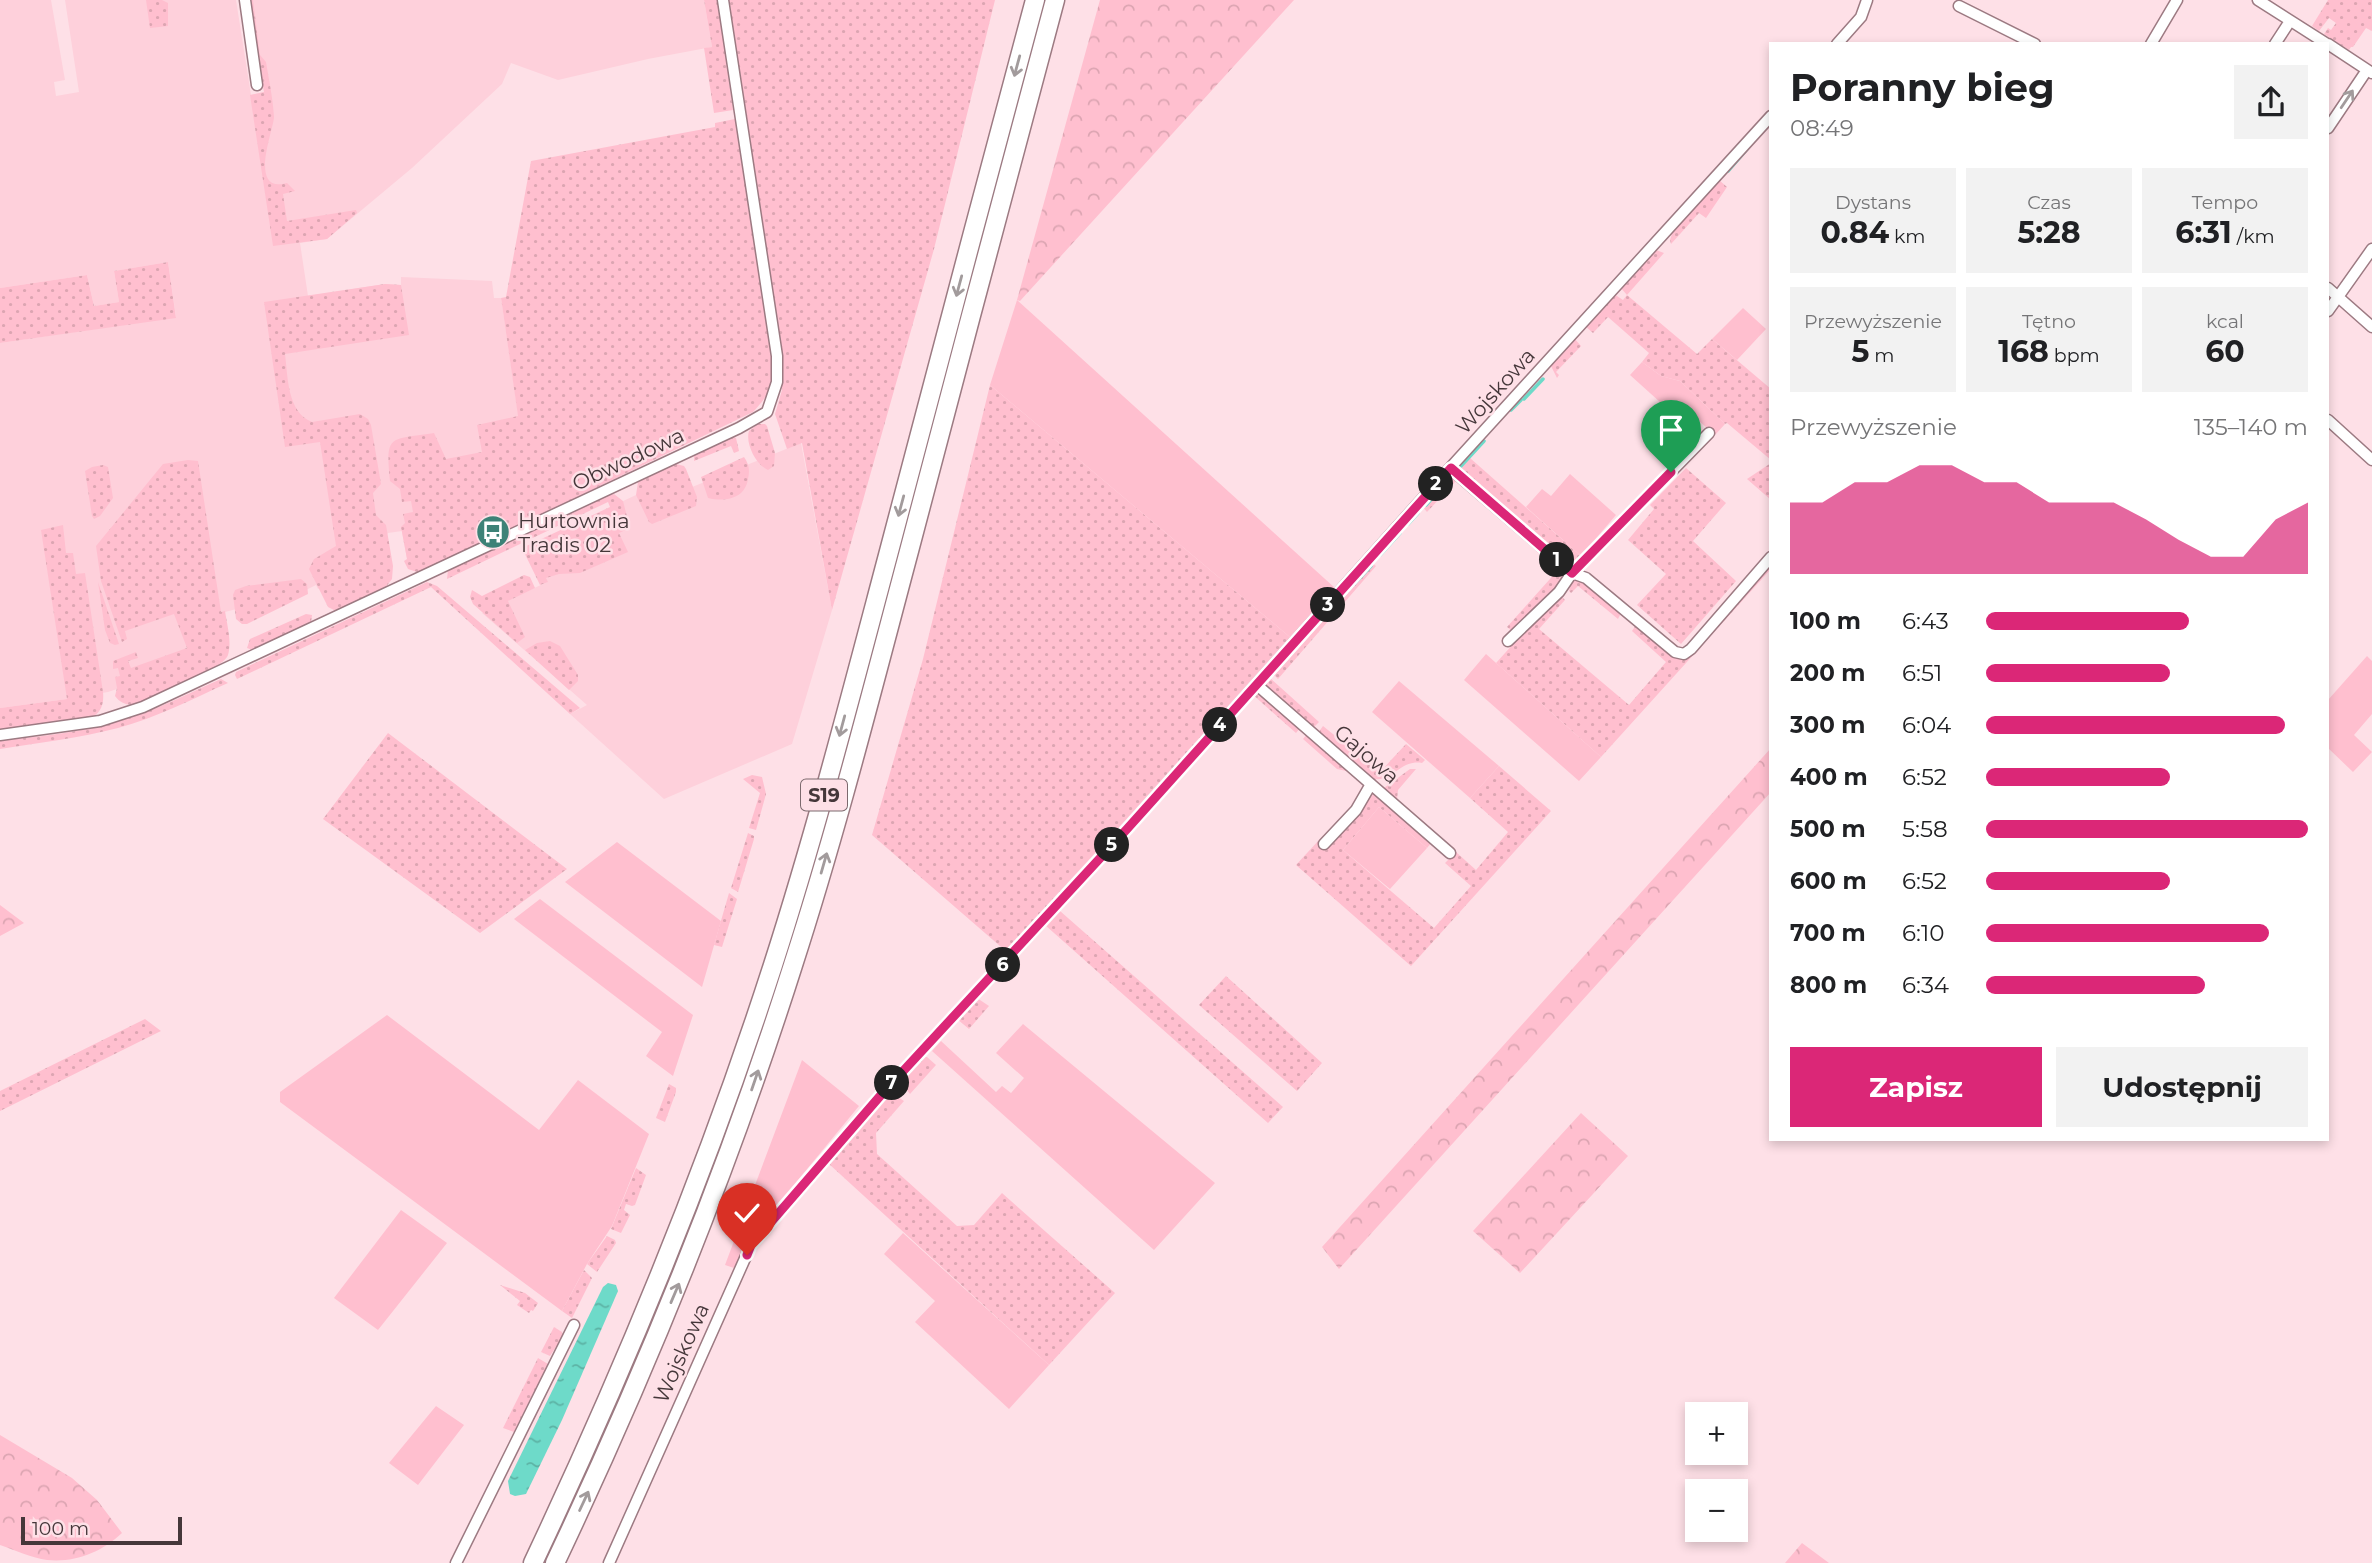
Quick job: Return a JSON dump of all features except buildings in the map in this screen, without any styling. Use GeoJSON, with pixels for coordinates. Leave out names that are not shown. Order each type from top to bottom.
{"type":"FeatureCollection","features":[{"type":"Feature","properties":{"kind":"highway","name":"S19"},"geometry":{"type":"LineString","coordinates":[[533,1563],[601,1417],[664,1268],[704,1164],[774,963],[829,777],[1035,0]]}},
{"type":"Feature","properties":{"kind":"highway","name":"S19"},"geometry":{"type":"LineString","coordinates":[[555,1563],[619,1425],[681,1277],[739,1126],[794,962],[848,781],[1055,0]]}},
{"type":"Feature","properties":{"kind":"street"},"geometry":{"type":"LineString","coordinates":[[245,0],[257,85]]}},
{"type":"Feature","properties":{"kind":"street","name":"Obwodowa"},"geometry":{"type":"LineString","coordinates":[[0,735],[100,721],[143,707],[747,424],[767,412],[778,382],[777,356],[723,0]]}},
{"type":"Feature","properties":{"kind":"street"},"geometry":{"type":"LineString","coordinates":[[1839,42],[1861,17],[1867,0]]}},
{"type":"Feature","properties":{"kind":"street"},"geometry":{"type":"LineString","coordinates":[[2152,42],[2177,0]]}},
{"type":"Feature","properties":{"kind":"street"},"geometry":{"type":"LineString","coordinates":[[2258,0],[2324,42]]}},
{"type":"Feature","properties":{"kind":"street"},"geometry":{"type":"LineString","coordinates":[[1959,6],[2031,42]]}},
{"type":"Feature","properties":{"kind":"street"},"geometry":{"type":"LineString","coordinates":[[2276,42],[2290,20]]}},
{"type":"Feature","properties":{"kind":"street"},"geometry":{"type":"LineString","coordinates":[[2329,45],[2369,71],[2329,127]]}},
{"type":"Feature","properties":{"kind":"street","name":"Wojskowa"},"geometry":{"type":"LineString","coordinates":[[609,1563],[751,1245],[881,1095],[1002,966],[1769,118]]}},
{"type":"Feature","properties":{"kind":"street"},"geometry":{"type":"LineString","coordinates":[[2329,310],[2372,249]]}},
{"type":"Feature","properties":{"kind":"street"},"geometry":{"type":"LineString","coordinates":[[2329,289],[2372,327]]}},
{"type":"Feature","properties":{"kind":"street"},"geometry":{"type":"LineString","coordinates":[[2329,421],[2372,460]]}},
{"type":"Feature","properties":{"kind":"street"},"geometry":{"type":"LineString","coordinates":[[1508,641],[1559,592],[1572,573],[1709,433]]}},
{"type":"Feature","properties":{"kind":"street"},"geometry":{"type":"LineString","coordinates":[[1451,468],[1572,573],[1586,578],[1668,649],[1680,654],[1691,649],[1769,559]]}},
{"type":"Feature","properties":{"kind":"street","name":"Gajowa"},"geometry":{"type":"LineString","coordinates":[[1257,684],[1450,853]]}},
{"type":"Feature","properties":{"kind":"street"},"geometry":{"type":"LineString","coordinates":[[1324,845],[1356,810],[1371,784]]}},
{"type":"Feature","properties":{"kind":"street"},"geometry":{"type":"LineString","coordinates":[[456,1563],[575,1325]]}},
{"type":"Feature","properties":{"kind":"shaded area"},"geometry":{"type":"Polygon","coordinates":[[[0,0],[51,0],[65,80],[54,82],[56,96],[79,92],[65,0],[236,0],[251,95],[264,92],[251,0],[704,0],[712,47],[558,80],[511,63],[502,84],[412,168],[327,239],[300,243],[308,296],[385,284],[401,285],[401,277],[492,281],[494,298],[501,298],[531,501],[407,559],[402,531],[388,533],[341,578],[318,589],[316,585],[302,592],[221,613],[224,636],[132,684],[108,692],[0,708],[0,343],[176,317],[168,262],[114,271],[119,302],[94,306],[87,275],[0,288],[0,0]]]}},
{"type":"Feature","properties":{"kind":"shaded area"},"geometry":{"type":"Polygon","coordinates":[[[801,443],[832,610],[792,744],[664,799],[570,714],[587,705],[482,613],[547,582],[534,554],[621,502],[636,495],[655,502],[801,443]]]}},
{"type":"Feature","properties":{"kind":"green space"},"geometry":{"type":"Polygon","coordinates":[[[146,0],[162,0],[168,3],[168,26],[150,28],[146,0]]]}},
{"type":"Feature","properties":{"kind":"green space"},"geometry":{"type":"Polygon","coordinates":[[[251,0],[260,55],[266,62],[274,117],[265,170],[268,179],[275,184],[287,183],[295,191],[283,194],[287,221],[356,210],[357,213],[327,239],[273,246],[250,95],[264,92],[251,0]]]}},
{"type":"Feature","properties":{"kind":"green space"},"geometry":{"type":"Polygon","coordinates":[[[704,0],[718,0],[733,110],[714,113],[704,48],[712,47],[704,0]]]}},
{"type":"Feature","properties":{"kind":"green space"},"geometry":{"type":"Polygon","coordinates":[[[729,0],[995,0],[934,249],[832,610],[802,443],[787,449],[775,414],[782,390],[783,357],[729,0]]]}},
{"type":"Feature","properties":{"kind":"green space"},"geometry":{"type":"Polygon","coordinates":[[[1100,0],[1294,0],[1020,301],[1017,300],[1100,0]]]}},
{"type":"Feature","properties":{"kind":"green space"},"geometry":{"type":"Polygon","coordinates":[[[2328,0],[2372,0],[2372,31],[2366,28],[2349,50],[2324,34],[2336,23],[2329,18],[2319,31],[2312,26],[2328,0]]]}},
{"type":"Feature","properties":{"kind":"green space"},"geometry":{"type":"Polygon","coordinates":[[[735,119],[773,367],[772,381],[762,401],[753,412],[424,571],[408,569],[404,561],[407,559],[401,527],[405,523],[403,514],[413,512],[411,501],[402,502],[400,489],[390,481],[390,447],[399,439],[434,433],[446,459],[482,452],[477,425],[518,416],[501,298],[506,297],[531,161],[715,127],[715,123],[735,119]]]}},
{"type":"Feature","properties":{"kind":"green space"},"geometry":{"type":"Polygon","coordinates":[[[1719,180],[1727,187],[1706,218],[1699,213],[1671,244],[1674,228],[1719,180]]]}},
{"type":"Feature","properties":{"kind":"green space"},"geometry":{"type":"Polygon","coordinates":[[[1653,251],[1664,253],[1627,295],[1620,287],[1653,251]]]}},
{"type":"Feature","properties":{"kind":"green space"},"geometry":{"type":"Polygon","coordinates":[[[168,262],[176,318],[0,343],[0,288],[87,275],[94,306],[119,302],[114,271],[168,262]]]}},
{"type":"Feature","properties":{"kind":"green space"},"geometry":{"type":"Polygon","coordinates":[[[385,284],[401,285],[409,335],[285,354],[290,393],[304,417],[312,422],[360,414],[368,419],[371,425],[381,484],[373,493],[376,515],[386,525],[393,566],[392,579],[385,588],[342,609],[334,610],[328,607],[309,569],[314,559],[336,546],[320,442],[285,447],[264,302],[385,284]]]}},
{"type":"Feature","properties":{"kind":"green space"},"geometry":{"type":"Polygon","coordinates":[[[1614,294],[1623,300],[1627,295],[1697,354],[1712,339],[1769,387],[1769,458],[1725,424],[1680,381],[1661,376],[1642,362],[1649,353],[1608,317],[1593,333],[1585,326],[1614,294]]]}},
{"type":"Feature","properties":{"kind":"green space"},"geometry":{"type":"Polygon","coordinates":[[[1017,300],[1335,588],[1291,638],[990,385],[1017,300]]]}},
{"type":"Feature","properties":{"kind":"green space"},"geometry":{"type":"Polygon","coordinates":[[[1743,308],[1766,329],[1737,360],[1712,339],[1743,308]]]}},
{"type":"Feature","properties":{"kind":"green space"},"geometry":{"type":"Polygon","coordinates":[[[1574,338],[1581,346],[1556,372],[1559,375],[1557,378],[1551,366],[1574,338]]]}},
{"type":"Feature","properties":{"kind":"green space"},"geometry":{"type":"Polygon","coordinates":[[[1642,362],[1661,376],[1680,381],[1725,424],[1715,435],[1699,421],[1691,430],[1630,375],[1642,362]]]}},
{"type":"Feature","properties":{"kind":"green space"},"geometry":{"type":"Polygon","coordinates":[[[990,385],[1291,638],[1008,953],[872,835],[923,659],[990,385]]]}},
{"type":"Feature","properties":{"kind":"green space"},"geometry":{"type":"Polygon","coordinates":[[[758,424],[767,426],[775,453],[774,466],[768,470],[756,459],[750,447],[749,431],[758,424]]]}},
{"type":"Feature","properties":{"kind":"green space"},"geometry":{"type":"Polygon","coordinates":[[[734,437],[739,451],[734,453],[731,446],[694,461],[694,455],[734,437]]]}},
{"type":"Feature","properties":{"kind":"green space"},"geometry":{"type":"Polygon","coordinates":[[[744,457],[749,473],[743,491],[733,498],[708,498],[701,477],[744,457]]]}},
{"type":"Feature","properties":{"kind":"green space"},"geometry":{"type":"Polygon","coordinates":[[[1470,458],[1581,556],[1577,562],[1566,563],[1459,471],[1470,458]]]}},
{"type":"Feature","properties":{"kind":"green space"},"geometry":{"type":"Polygon","coordinates":[[[198,461],[221,612],[225,611],[228,627],[228,655],[214,668],[170,690],[133,705],[128,704],[115,696],[115,677],[120,676],[118,668],[113,669],[113,661],[136,652],[138,658],[128,661],[131,668],[187,648],[174,614],[125,631],[127,639],[122,642],[101,581],[96,546],[163,464],[198,461]]]}},
{"type":"Feature","properties":{"kind":"green space"},"geometry":{"type":"Polygon","coordinates":[[[676,464],[686,469],[697,497],[696,506],[652,524],[636,495],[638,482],[676,464]]]}},
{"type":"Feature","properties":{"kind":"green space"},"geometry":{"type":"Polygon","coordinates":[[[1769,464],[1769,498],[1747,479],[1769,464]]]}},
{"type":"Feature","properties":{"kind":"green space"},"geometry":{"type":"Polygon","coordinates":[[[103,465],[108,467],[113,498],[100,516],[94,519],[85,471],[103,465]]]}},
{"type":"Feature","properties":{"kind":"green space"},"geometry":{"type":"Polygon","coordinates":[[[1686,468],[1726,503],[1693,541],[1736,581],[1681,644],[1637,605],[1666,574],[1628,540],[1654,509],[1650,505],[1686,468]]]}},
{"type":"Feature","properties":{"kind":"green space"},"geometry":{"type":"Polygon","coordinates":[[[1570,474],[1616,515],[1581,556],[1526,507],[1542,489],[1551,496],[1570,474]]]}},
{"type":"Feature","properties":{"kind":"green space"},"geometry":{"type":"Polygon","coordinates":[[[1449,475],[1495,512],[1456,481],[1427,512],[1422,506],[1449,475]]]}},
{"type":"Feature","properties":{"kind":"green space"},"geometry":{"type":"Polygon","coordinates":[[[614,494],[623,501],[630,528],[619,533],[628,552],[580,573],[546,578],[548,582],[540,585],[522,548],[610,507],[608,502],[447,579],[448,570],[614,494]]]}},
{"type":"Feature","properties":{"kind":"green space"},"geometry":{"type":"Polygon","coordinates":[[[63,525],[66,553],[73,553],[76,574],[85,573],[103,692],[102,706],[94,716],[0,730],[0,708],[67,699],[41,530],[63,525]]]}},
{"type":"Feature","properties":{"kind":"green space"},"geometry":{"type":"Polygon","coordinates":[[[1536,551],[1559,565],[1564,579],[1513,632],[1507,627],[1558,570],[1536,551]]]}},
{"type":"Feature","properties":{"kind":"green space"},"geometry":{"type":"Polygon","coordinates":[[[1370,562],[1376,566],[1278,679],[1272,673],[1370,562]]]}},
{"type":"Feature","properties":{"kind":"green space"},"geometry":{"type":"Polygon","coordinates":[[[1769,563],[1769,571],[1601,757],[1496,663],[1558,597],[1565,600],[1539,629],[1629,705],[1666,662],[1632,631],[1636,625],[1681,657],[1769,563]]]}},
{"type":"Feature","properties":{"kind":"green space"},"geometry":{"type":"Polygon","coordinates":[[[524,575],[530,577],[535,588],[508,601],[525,637],[517,643],[473,604],[470,597],[472,590],[482,596],[524,575]]]}},
{"type":"Feature","properties":{"kind":"green space"},"geometry":{"type":"Polygon","coordinates":[[[301,579],[307,584],[308,594],[247,624],[236,619],[233,595],[235,590],[246,586],[301,579]]]}},
{"type":"Feature","properties":{"kind":"green space"},"geometry":{"type":"Polygon","coordinates":[[[1580,580],[1619,611],[1618,619],[1578,586],[1571,593],[1569,591],[1572,581],[1580,580]]]}},
{"type":"Feature","properties":{"kind":"green space"},"geometry":{"type":"Polygon","coordinates":[[[98,582],[119,644],[110,643],[105,630],[98,582]]]}},
{"type":"Feature","properties":{"kind":"green space"},"geometry":{"type":"Polygon","coordinates":[[[427,582],[437,586],[580,708],[570,714],[431,587],[237,679],[235,675],[236,672],[427,582]]]}},
{"type":"Feature","properties":{"kind":"green space"},"geometry":{"type":"Polygon","coordinates":[[[306,614],[312,615],[311,623],[255,651],[247,648],[250,639],[306,614]]]}},
{"type":"Feature","properties":{"kind":"green space"},"geometry":{"type":"Polygon","coordinates":[[[550,641],[560,646],[578,675],[578,681],[569,690],[525,650],[537,643],[550,641]]]}},
{"type":"Feature","properties":{"kind":"green space"},"geometry":{"type":"Polygon","coordinates":[[[1486,654],[1601,757],[1579,781],[1464,680],[1486,654]]]}},
{"type":"Feature","properties":{"kind":"green space"},"geometry":{"type":"Polygon","coordinates":[[[2367,656],[2372,661],[2372,714],[2354,735],[2372,752],[2353,772],[2329,749],[2329,699],[2367,656]]]}},
{"type":"Feature","properties":{"kind":"green space"},"geometry":{"type":"Polygon","coordinates":[[[1269,677],[1319,722],[1312,729],[1268,690],[1266,685],[1269,677]]]}},
{"type":"Feature","properties":{"kind":"green space"},"geometry":{"type":"Polygon","coordinates":[[[221,679],[228,683],[132,724],[89,735],[0,749],[0,741],[72,732],[128,718],[221,679]]]}},
{"type":"Feature","properties":{"kind":"green space"},"geometry":{"type":"Polygon","coordinates":[[[1399,681],[1499,766],[1470,798],[1372,712],[1399,681]]]}},
{"type":"Feature","properties":{"kind":"green space"},"geometry":{"type":"Polygon","coordinates":[[[1256,690],[1301,727],[1296,733],[1252,694],[1256,690]]]}},
{"type":"Feature","properties":{"kind":"green space"},"geometry":{"type":"Polygon","coordinates":[[[1323,726],[1380,772],[1406,744],[1425,760],[1407,765],[1385,778],[1371,778],[1318,733],[1323,726]]]}},
{"type":"Feature","properties":{"kind":"green space"},"geometry":{"type":"Polygon","coordinates":[[[388,733],[567,869],[480,933],[323,819],[388,733]]]}},
{"type":"Feature","properties":{"kind":"green space"},"geometry":{"type":"Polygon","coordinates":[[[1308,733],[1347,768],[1346,771],[1337,769],[1303,739],[1308,733]]]}},
{"type":"Feature","properties":{"kind":"green space"},"geometry":{"type":"Polygon","coordinates":[[[1769,750],[1769,794],[1339,1269],[1322,1247],[1769,750]]]}},
{"type":"Feature","properties":{"kind":"green space"},"geometry":{"type":"Polygon","coordinates":[[[1499,766],[1551,811],[1411,966],[1296,865],[1319,840],[1325,846],[1375,792],[1432,842],[1427,848],[1379,807],[1343,850],[1434,928],[1471,886],[1445,863],[1456,852],[1476,870],[1508,832],[1470,798],[1499,766]]]}},
{"type":"Feature","properties":{"kind":"green space"},"geometry":{"type":"Polygon","coordinates":[[[1410,769],[1416,769],[1398,790],[1397,800],[1384,788],[1410,769]]]}},
{"type":"Feature","properties":{"kind":"green space"},"geometry":{"type":"Polygon","coordinates":[[[752,775],[762,777],[766,794],[756,830],[749,828],[760,793],[743,779],[752,775]]]}},
{"type":"Feature","properties":{"kind":"green space"},"geometry":{"type":"Polygon","coordinates":[[[1379,807],[1427,848],[1390,889],[1343,850],[1379,807]]]}},
{"type":"Feature","properties":{"kind":"green space"},"geometry":{"type":"Polygon","coordinates":[[[748,833],[754,836],[754,839],[738,892],[731,888],[748,833]]]}},
{"type":"Feature","properties":{"kind":"green space"},"geometry":{"type":"Polygon","coordinates":[[[617,842],[721,921],[702,987],[565,882],[617,842]]]}},
{"type":"Feature","properties":{"kind":"green space"},"geometry":{"type":"Polygon","coordinates":[[[729,893],[737,899],[722,947],[714,945],[729,893]]]}},
{"type":"Feature","properties":{"kind":"green space"},"geometry":{"type":"Polygon","coordinates":[[[540,899],[693,1015],[673,1076],[646,1056],[662,1032],[514,919],[540,899]]]}},
{"type":"Feature","properties":{"kind":"green space"},"geometry":{"type":"Polygon","coordinates":[[[0,905],[24,923],[0,936],[0,905]]]}},
{"type":"Feature","properties":{"kind":"green space"},"geometry":{"type":"Polygon","coordinates":[[[1060,911],[1283,1107],[1268,1123],[1045,925],[1060,911]]]}},
{"type":"Feature","properties":{"kind":"green space"},"geometry":{"type":"Polygon","coordinates":[[[1226,976],[1322,1063],[1297,1091],[1199,1005],[1226,976]]]}},
{"type":"Feature","properties":{"kind":"green space"},"geometry":{"type":"Polygon","coordinates":[[[977,998],[989,1006],[969,1029],[957,1019],[977,998]]]}},
{"type":"Feature","properties":{"kind":"green space"},"geometry":{"type":"Polygon","coordinates":[[[387,1015],[539,1130],[578,1080],[649,1134],[612,1226],[587,1264],[562,1311],[280,1102],[280,1092],[387,1015]]]}},
{"type":"Feature","properties":{"kind":"green space"},"geometry":{"type":"Polygon","coordinates":[[[145,1019],[161,1031],[0,1111],[0,1091],[145,1019]]]}},
{"type":"Feature","properties":{"kind":"green space"},"geometry":{"type":"Polygon","coordinates":[[[1023,1024],[1215,1183],[1154,1250],[932,1051],[941,1041],[996,1092],[1002,1086],[1011,1093],[1024,1078],[996,1053],[1023,1024]]]}},
{"type":"Feature","properties":{"kind":"green space"},"geometry":{"type":"Polygon","coordinates":[[[922,1057],[927,1057],[936,1065],[910,1094],[900,1081],[922,1057]]]}},
{"type":"Feature","properties":{"kind":"green space"},"geometry":{"type":"Polygon","coordinates":[[[802,1060],[859,1106],[761,1225],[734,1268],[725,1265],[802,1060]]]}},
{"type":"Feature","properties":{"kind":"green space"},"geometry":{"type":"Polygon","coordinates":[[[669,1084],[676,1088],[676,1092],[665,1122],[656,1118],[669,1084]]]}},
{"type":"Feature","properties":{"kind":"green space"},"geometry":{"type":"Polygon","coordinates":[[[893,1094],[904,1101],[876,1133],[877,1154],[957,1226],[974,1225],[1002,1193],[1115,1293],[1049,1365],[829,1164],[886,1095],[893,1094]]]}},
{"type":"Feature","properties":{"kind":"green space"},"geometry":{"type":"Polygon","coordinates":[[[1581,1113],[1628,1156],[1520,1273],[1473,1231],[1581,1113]]]}},
{"type":"Feature","properties":{"kind":"green space"},"geometry":{"type":"Polygon","coordinates":[[[636,1168],[646,1175],[635,1205],[626,1204],[624,1210],[630,1215],[621,1233],[611,1229],[636,1168]]]}},
{"type":"Feature","properties":{"kind":"green space"},"geometry":{"type":"Polygon","coordinates":[[[401,1210],[447,1243],[378,1330],[334,1298],[401,1210]]]}},
{"type":"Feature","properties":{"kind":"green space"},"geometry":{"type":"Polygon","coordinates":[[[903,1233],[1049,1365],[1009,1409],[915,1322],[935,1301],[884,1254],[903,1233]]]}},
{"type":"Feature","properties":{"kind":"green space"},"geometry":{"type":"Polygon","coordinates":[[[607,1236],[616,1243],[597,1272],[587,1264],[607,1236]]]}},
{"type":"Feature","properties":{"kind":"green space"},"geometry":{"type":"Polygon","coordinates":[[[584,1270],[592,1278],[572,1318],[562,1311],[584,1270]]]}},
{"type":"Feature","properties":{"kind":"green space"},"geometry":{"type":"Polygon","coordinates":[[[500,1285],[525,1293],[538,1303],[529,1313],[517,1305],[520,1301],[500,1285]]]}},
{"type":"Feature","properties":{"kind":"green space"},"geometry":{"type":"Polygon","coordinates":[[[554,1327],[562,1332],[563,1336],[550,1356],[541,1352],[554,1327]]]}},
{"type":"Feature","properties":{"kind":"green space"},"geometry":{"type":"Polygon","coordinates":[[[538,1358],[548,1364],[514,1432],[503,1428],[538,1358]]]}},
{"type":"Feature","properties":{"kind":"green space"},"geometry":{"type":"Polygon","coordinates":[[[436,1406],[464,1425],[418,1485],[389,1463],[436,1406]]]}},
{"type":"Feature","properties":{"kind":"green space"},"geometry":{"type":"Polygon","coordinates":[[[0,1435],[72,1478],[97,1500],[122,1533],[97,1551],[68,1560],[41,1559],[0,1545],[0,1435]]]}},
{"type":"Feature","properties":{"kind":"green space"},"geometry":{"type":"Polygon","coordinates":[[[1802,1543],[1829,1563],[1785,1563],[1802,1543]]]}},
{"type":"Feature","properties":{"kind":"water"},"geometry":{"type":"Polygon","coordinates":[[[608,1283],[616,1285],[618,1291],[562,1420],[526,1494],[510,1494],[508,1481],[603,1287],[608,1283]]]}},
{"type":"Feature","properties":{"kind":"waterway"},"geometry":{"type":"LineString","coordinates":[[1728,171],[1747,149]]}},
{"type":"Feature","properties":{"kind":"waterway"},"geometry":{"type":"LineString","coordinates":[[1524,399],[1543,379]]}},
{"type":"Feature","properties":{"kind":"waterway"},"geometry":{"type":"LineString","coordinates":[[1511,410],[1521,400]]}},
{"type":"Feature","properties":{"kind":"waterway"},"geometry":{"type":"LineString","coordinates":[[1461,466],[1484,441]]}},
{"type":"Feature","properties":{"kind":"waterway"},"geometry":{"type":"LineString","coordinates":[[1426,505],[1451,477]]}},
{"type":"Feature","properties":{"kind":"waterway"},"geometry":{"type":"LineString","coordinates":[[1408,524],[1418,513]]}},
{"type":"Feature","properties":{"kind":"waterway"},"geometry":{"type":"LineString","coordinates":[[1380,555],[1400,533]]}},
{"type":"Feature","properties":{"kind":"waterway"},"geometry":{"type":"LineString","coordinates":[[1352,586],[1371,566]]}},
{"type":"Feature","properties":{"kind":"waterway"},"geometry":{"type":"LineString","coordinates":[[1327,613],[1341,597]]}},
{"type":"Feature","properties":{"kind":"place","name":"Hurtownia Tradis 02"},"geometry":{"type":"Point","coordinates":[493,532]}},
{"type":"Feature","properties":{"kind":"route"},"geometry":{"type":"LineString","coordinates":[[747,1255],[751,1245],[881,1095],[1127,829],[1451,468],[1572,573],[1671,472]]}}]}
